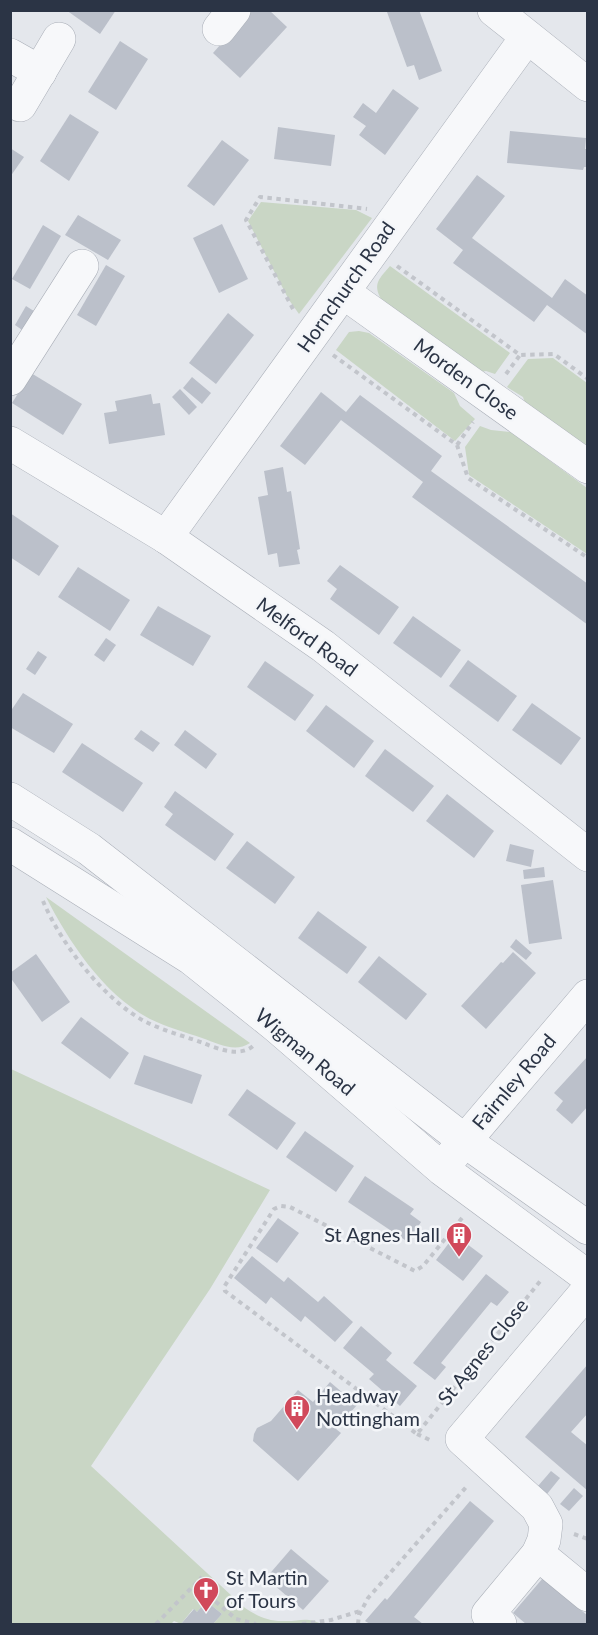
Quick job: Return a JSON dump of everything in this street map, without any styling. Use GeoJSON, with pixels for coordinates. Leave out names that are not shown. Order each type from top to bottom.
{"type":"FeatureCollection","features":[{"type":"Feature","properties":{"kind":"street"},"geometry":{"type":"LineString","coordinates":[[494,10],[588,85]]}},
{"type":"Feature","properties":{"kind":"street","name":"Hornchurch Road"},"geometry":{"type":"LineString","coordinates":[[166,537],[526,37]]}},
{"type":"Feature","properties":{"kind":"street"},"geometry":{"type":"LineString","coordinates":[[20,105],[59,39]]}},
{"type":"Feature","properties":{"kind":"street"},"geometry":{"type":"LineString","coordinates":[[10,55],[39,72]]}},
{"type":"Feature","properties":{"kind":"street"},"geometry":{"type":"LineString","coordinates":[[10,379],[82,266]]}},
{"type":"Feature","properties":{"kind":"street","name":"Morden Close"},"geometry":{"type":"LineString","coordinates":[[344,292],[588,467]]}},
{"type":"Feature","properties":{"kind":"street","name":"Melford Road"},"geometry":{"type":"LineString","coordinates":[[10,442],[166,537],[323,646],[588,855]]}},
{"type":"Feature","properties":{"kind":"street","name":"Wigman Road"},"geometry":{"type":"LineString","coordinates":[[10,799],[89,849],[465,1141],[588,1228]]}},
{"type":"Feature","properties":{"kind":"street","name":"Wigman Road"},"geometry":{"type":"LineString","coordinates":[[10,844],[191,958],[275,1025],[442,1168],[588,1277]]}},
{"type":"Feature","properties":{"kind":"street","name":"Fairnley Road"},"geometry":{"type":"LineString","coordinates":[[442,1168],[588,996]]}},
{"type":"Feature","properties":{"kind":"street","name":"St Agnes Close"},"geometry":{"type":"LineString","coordinates":[[538,1554],[544,1540],[546,1524],[537,1507],[462,1439],[588,1290]]}},
{"type":"Feature","properties":{"kind":"street"},"geometry":{"type":"LineString","coordinates":[[500,1624],[488,1614],[538,1554],[588,1595]]}},
{"type":"Feature","properties":{"kind":"path"},"geometry":{"type":"LineString","coordinates":[[400,212],[260,197],[246,220],[282,291],[310,339],[457,445],[468,478],[588,558]]}},
{"type":"Feature","properties":{"kind":"path"},"geometry":{"type":"LineString","coordinates":[[374,249],[520,355],[555,354],[588,379]]}},
{"type":"Feature","properties":{"kind":"path"},"geometry":{"type":"LineString","coordinates":[[47,868],[40,894],[50,918],[78,958],[115,1001],[146,1022],[230,1051],[248,1051],[275,1025]]}},
{"type":"Feature","properties":{"kind":"path","name":"St Agnes Close"},"geometry":{"type":"LineString","coordinates":[[479,1197],[423,1266],[416,1271],[290,1207],[280,1206],[274,1209],[224,1287],[225,1291],[417,1434],[560,1257]]}},
{"type":"Feature","properties":{"kind":"path"},"geometry":{"type":"LineString","coordinates":[[358,1624],[361,1610],[368,1598],[489,1462]]}},
{"type":"Feature","properties":{"kind":"path"},"geometry":{"type":"LineString","coordinates":[[156,1624],[202,1577]]}},
{"type":"Feature","properties":{"kind":"path"},"geometry":{"type":"LineString","coordinates":[[195,1584],[236,1618],[255,1624]]}},
{"type":"Feature","properties":{"kind":"path"},"geometry":{"type":"LineString","coordinates":[[302,1624],[331,1620],[361,1610]]}},
{"type":"Feature","properties":{"kind":"path"},"geometry":{"type":"LineString","coordinates":[[161,1619],[167,1624]]}},
{"type":"Feature","properties":{"kind":"green space"},"geometry":{"type":"Polygon","coordinates":[[[261,202],[356,210],[372,218],[299,314],[289,300],[248,221],[261,202]]]}},
{"type":"Feature","properties":{"kind":"green space"},"geometry":{"type":"Polygon","coordinates":[[[390,266],[510,353],[495,374],[486,371],[476,373],[384,304],[377,288],[382,276],[390,266]]]}},
{"type":"Feature","properties":{"kind":"green space"},"geometry":{"type":"Polygon","coordinates":[[[349,332],[369,333],[454,393],[460,406],[475,419],[455,441],[336,350],[349,332]]]}},
{"type":"Feature","properties":{"kind":"green space"},"geometry":{"type":"Polygon","coordinates":[[[553,358],[587,383],[587,457],[526,407],[523,397],[507,387],[528,359],[553,358]]]}},
{"type":"Feature","properties":{"kind":"green space"},"geometry":{"type":"Polygon","coordinates":[[[480,426],[491,430],[511,432],[587,488],[587,554],[469,475],[465,447],[480,426]]]}},
{"type":"Feature","properties":{"kind":"green space"},"geometry":{"type":"Polygon","coordinates":[[[46,897],[250,1043],[239,1047],[221,1045],[156,1022],[133,1008],[117,996],[89,966],[65,932],[46,897]]]}},
{"type":"Feature","properties":{"kind":"green space"},"geometry":{"type":"Polygon","coordinates":[[[11,1069],[270,1190],[210,1289],[91,1466],[245,1608],[258,1616],[272,1620],[307,1620],[321,1624],[213,1624],[222,1614],[206,1601],[197,1612],[193,1609],[181,1624],[174,1621],[171,1624],[11,1624],[11,1069]]]}},
{"type":"Feature","properties":{"kind":"building"},"geometry":{"type":"Polygon","coordinates":[[[66,10],[116,10],[100,34],[66,10]]]}},
{"type":"Feature","properties":{"kind":"building"},"geometry":{"type":"Polygon","coordinates":[[[251,10],[269,10],[287,27],[240,78],[213,53],[251,10]]]}},
{"type":"Feature","properties":{"kind":"building"},"geometry":{"type":"Polygon","coordinates":[[[390,10],[419,10],[442,71],[419,80],[414,65],[407,67],[387,12],[390,10]]]}},
{"type":"Feature","properties":{"kind":"building"},"geometry":{"type":"Polygon","coordinates":[[[120,41],[148,59],[116,110],[88,92],[120,41]]]}},
{"type":"Feature","properties":{"kind":"building"},"geometry":{"type":"Polygon","coordinates":[[[393,89],[419,108],[385,155],[359,135],[366,126],[353,117],[363,103],[376,113],[393,89]]]}},
{"type":"Feature","properties":{"kind":"building"},"geometry":{"type":"Polygon","coordinates":[[[70,114],[99,132],[69,181],[40,161],[70,114]]]}},
{"type":"Feature","properties":{"kind":"building"},"geometry":{"type":"Polygon","coordinates":[[[278,127],[335,135],[331,166],[274,159],[278,127]]]}},
{"type":"Feature","properties":{"kind":"building"},"geometry":{"type":"Polygon","coordinates":[[[510,131],[586,138],[588,167],[584,167],[583,170],[507,163],[510,131]]]}},
{"type":"Feature","properties":{"kind":"building"},"geometry":{"type":"Polygon","coordinates":[[[222,140],[249,160],[214,206],[187,186],[222,140]]]}},
{"type":"Feature","properties":{"kind":"building"},"geometry":{"type":"Polygon","coordinates":[[[10,148],[24,157],[10,177],[10,148]]]}},
{"type":"Feature","properties":{"kind":"building"},"geometry":{"type":"Polygon","coordinates":[[[477,175],[505,196],[472,238],[552,298],[565,279],[588,296],[588,335],[547,305],[534,322],[453,263],[463,250],[436,229],[477,175]]]}},
{"type":"Feature","properties":{"kind":"building"},"geometry":{"type":"Polygon","coordinates":[[[78,215],[121,240],[108,260],[65,235],[78,215]]]}},
{"type":"Feature","properties":{"kind":"building"},"geometry":{"type":"Polygon","coordinates":[[[222,224],[248,279],[219,293],[193,238],[222,224]]]}},
{"type":"Feature","properties":{"kind":"building"},"geometry":{"type":"Polygon","coordinates":[[[43,225],[61,236],[30,289],[12,279],[43,225]]]}},
{"type":"Feature","properties":{"kind":"building"},"geometry":{"type":"Polygon","coordinates":[[[106,265],[125,276],[96,326],[77,315],[106,265]]]}},
{"type":"Feature","properties":{"kind":"building"},"geometry":{"type":"Polygon","coordinates":[[[26,306],[37,313],[25,332],[15,325],[26,306]]]}},
{"type":"Feature","properties":{"kind":"building"},"geometry":{"type":"Polygon","coordinates":[[[228,313],[254,335],[216,384],[189,363],[228,313]]]}},
{"type":"Feature","properties":{"kind":"building"},"geometry":{"type":"Polygon","coordinates":[[[31,373],[82,404],[63,435],[12,403],[31,373]]]}},
{"type":"Feature","properties":{"kind":"building"},"geometry":{"type":"Polygon","coordinates":[[[192,377],[211,393],[202,404],[183,388],[192,377]]]}},
{"type":"Feature","properties":{"kind":"building"},"geometry":{"type":"Polygon","coordinates":[[[180,389],[197,407],[189,415],[172,397],[180,389]]]}},
{"type":"Feature","properties":{"kind":"building"},"geometry":{"type":"Polygon","coordinates":[[[321,392],[346,412],[360,395],[442,456],[431,471],[588,584],[588,625],[412,497],[423,482],[341,420],[305,465],[280,446],[321,392]]]}},
{"type":"Feature","properties":{"kind":"building"},"geometry":{"type":"Polygon","coordinates":[[[151,394],[153,404],[160,403],[165,435],[109,444],[104,413],[117,411],[115,401],[151,394]]]}},
{"type":"Feature","properties":{"kind":"building"},"geometry":{"type":"Polygon","coordinates":[[[283,467],[287,492],[291,491],[300,549],[297,550],[300,564],[279,567],[277,553],[268,555],[258,497],[268,495],[264,471],[283,467]]]}},
{"type":"Feature","properties":{"kind":"building"},"geometry":{"type":"Polygon","coordinates":[[[10,513],[59,546],[39,576],[10,557],[10,513]]]}},
{"type":"Feature","properties":{"kind":"building"},"geometry":{"type":"Polygon","coordinates":[[[340,565],[399,607],[379,635],[330,599],[337,589],[327,581],[340,565]]]}},
{"type":"Feature","properties":{"kind":"building"},"geometry":{"type":"Polygon","coordinates":[[[78,567],[130,600],[110,631],[58,597],[78,567]]]}},
{"type":"Feature","properties":{"kind":"building"},"geometry":{"type":"Polygon","coordinates":[[[158,606],[211,636],[193,666],[140,635],[158,606]]]}},
{"type":"Feature","properties":{"kind":"building"},"geometry":{"type":"Polygon","coordinates":[[[413,616],[461,650],[441,678],[393,643],[413,616]]]}},
{"type":"Feature","properties":{"kind":"building"},"geometry":{"type":"Polygon","coordinates":[[[106,638],[116,645],[104,662],[94,655],[106,638]]]}},
{"type":"Feature","properties":{"kind":"building"},"geometry":{"type":"Polygon","coordinates":[[[38,651],[47,657],[35,675],[26,669],[38,651]]]}},
{"type":"Feature","properties":{"kind":"building"},"geometry":{"type":"Polygon","coordinates":[[[468,660],[517,696],[498,722],[449,686],[468,660]]]}},
{"type":"Feature","properties":{"kind":"building"},"geometry":{"type":"Polygon","coordinates":[[[265,661],[314,695],[295,721],[247,687],[265,661]]]}},
{"type":"Feature","properties":{"kind":"building"},"geometry":{"type":"Polygon","coordinates":[[[23,693],[73,724],[54,753],[10,727],[10,712],[23,693]]]}},
{"type":"Feature","properties":{"kind":"building"},"geometry":{"type":"Polygon","coordinates":[[[532,703],[581,738],[561,765],[512,730],[532,703]]]}},
{"type":"Feature","properties":{"kind":"building"},"geometry":{"type":"Polygon","coordinates":[[[326,705],[374,741],[354,768],[306,731],[326,705]]]}},
{"type":"Feature","properties":{"kind":"building"},"geometry":{"type":"Polygon","coordinates":[[[141,730],[160,743],[153,752],[134,739],[141,730]]]}},
{"type":"Feature","properties":{"kind":"building"},"geometry":{"type":"Polygon","coordinates":[[[185,730],[217,754],[206,769],[174,745],[185,730]]]}},
{"type":"Feature","properties":{"kind":"building"},"geometry":{"type":"Polygon","coordinates":[[[82,743],[143,783],[123,812],[62,772],[82,743]]]}},
{"type":"Feature","properties":{"kind":"building"},"geometry":{"type":"Polygon","coordinates":[[[385,749],[434,786],[413,812],[365,776],[385,749]]]}},
{"type":"Feature","properties":{"kind":"building"},"geometry":{"type":"Polygon","coordinates":[[[175,791],[234,834],[215,861],[165,825],[173,814],[164,807],[175,791]]]}},
{"type":"Feature","properties":{"kind":"building"},"geometry":{"type":"Polygon","coordinates":[[[447,794],[494,831],[474,858],[426,821],[447,794]]]}},
{"type":"Feature","properties":{"kind":"building"},"geometry":{"type":"Polygon","coordinates":[[[247,841],[295,877],[275,904],[226,868],[247,841]]]}},
{"type":"Feature","properties":{"kind":"building"},"geometry":{"type":"Polygon","coordinates":[[[510,844],[534,850],[531,867],[506,861],[510,844]]]}},
{"type":"Feature","properties":{"kind":"building"},"geometry":{"type":"Polygon","coordinates":[[[544,867],[545,877],[524,879],[523,870],[544,867]]]}},
{"type":"Feature","properties":{"kind":"building"},"geometry":{"type":"Polygon","coordinates":[[[553,880],[562,939],[529,944],[521,885],[553,880]]]}},
{"type":"Feature","properties":{"kind":"building"},"geometry":{"type":"Polygon","coordinates":[[[318,911],[367,947],[347,974],[298,938],[318,911]]]}},
{"type":"Feature","properties":{"kind":"building"},"geometry":{"type":"Polygon","coordinates":[[[516,939],[532,953],[526,960],[510,947],[516,939]]]}},
{"type":"Feature","properties":{"kind":"building"},"geometry":{"type":"Polygon","coordinates":[[[513,952],[536,973],[486,1029],[461,1006],[513,952]]]}},
{"type":"Feature","properties":{"kind":"building"},"geometry":{"type":"Polygon","coordinates":[[[36,954],[70,1002],[42,1022],[10,977],[10,973],[36,954]]]}},
{"type":"Feature","properties":{"kind":"building"},"geometry":{"type":"Polygon","coordinates":[[[379,956],[427,994],[406,1020],[358,982],[379,956]]]}},
{"type":"Feature","properties":{"kind":"building"},"geometry":{"type":"Polygon","coordinates":[[[81,1017],[129,1053],[110,1079],[61,1043],[81,1017]]]}},
{"type":"Feature","properties":{"kind":"building"},"geometry":{"type":"Polygon","coordinates":[[[144,1055],[202,1075],[192,1104],[134,1084],[144,1055]]]}},
{"type":"Feature","properties":{"kind":"building"},"geometry":{"type":"Polygon","coordinates":[[[588,1056],[588,1106],[572,1124],[556,1110],[563,1101],[554,1093],[588,1056]]]}},
{"type":"Feature","properties":{"kind":"building"},"geometry":{"type":"Polygon","coordinates":[[[247,1089],[296,1123],[277,1150],[228,1115],[247,1089]]]}},
{"type":"Feature","properties":{"kind":"building"},"geometry":{"type":"Polygon","coordinates":[[[305,1131],[354,1166],[336,1192],[286,1157],[305,1131]]]}},
{"type":"Feature","properties":{"kind":"building"},"geometry":{"type":"Polygon","coordinates":[[[365,1176],[414,1209],[410,1214],[421,1222],[408,1242],[348,1202],[365,1176]]]}},
{"type":"Feature","properties":{"kind":"building"},"geometry":{"type":"Polygon","coordinates":[[[278,1218],[299,1233],[277,1263],[256,1248],[278,1218]]]}},
{"type":"Feature","properties":{"kind":"building","name":"St Agnes Hall"},"geometry":{"type":"Polygon","coordinates":[[[455,1235],[483,1256],[463,1281],[436,1260],[455,1235]]]}},
{"type":"Feature","properties":{"kind":"building"},"geometry":{"type":"Polygon","coordinates":[[[252,1256],[284,1282],[288,1277],[318,1302],[324,1296],[353,1322],[335,1342],[305,1316],[301,1322],[271,1297],[266,1304],[234,1278],[252,1256]]]}},
{"type":"Feature","properties":{"kind":"building"},"geometry":{"type":"Polygon","coordinates":[[[486,1274],[509,1292],[497,1306],[491,1302],[441,1363],[446,1367],[435,1380],[413,1363],[486,1274]]]}},
{"type":"Feature","properties":{"kind":"building"},"geometry":{"type":"Polygon","coordinates":[[[361,1326],[392,1353],[386,1360],[417,1386],[400,1406],[369,1379],[374,1374],[343,1348],[361,1326]]]}},
{"type":"Feature","properties":{"kind":"building"},"geometry":{"type":"Polygon","coordinates":[[[588,1364],[588,1413],[571,1432],[588,1446],[588,1491],[525,1437],[588,1364]]]}},
{"type":"Feature","properties":{"kind":"building","name":"Headway Nottingham"},"geometry":{"type":"Polygon","coordinates":[[[330,1382],[357,1405],[336,1429],[341,1433],[298,1481],[253,1441],[254,1434],[257,1428],[271,1421],[298,1390],[313,1402],[330,1382]]]}},
{"type":"Feature","properties":{"kind":"building"},"geometry":{"type":"Polygon","coordinates":[[[551,1471],[560,1478],[547,1494],[538,1486],[551,1471]]]}},
{"type":"Feature","properties":{"kind":"building"},"geometry":{"type":"Polygon","coordinates":[[[574,1488],[583,1496],[569,1511],[560,1504],[574,1488]]]}},
{"type":"Feature","properties":{"kind":"building"},"geometry":{"type":"Polygon","coordinates":[[[470,1501],[494,1521],[414,1617],[423,1624],[370,1624],[365,1621],[385,1598],[387,1600],[470,1501]]]}},
{"type":"Feature","properties":{"kind":"building"},"geometry":{"type":"Polygon","coordinates":[[[291,1549],[329,1581],[303,1610],[266,1578],[291,1549]]]}},
{"type":"Feature","properties":{"kind":"building"},"geometry":{"type":"Polygon","coordinates":[[[543,1578],[588,1616],[588,1624],[526,1624],[513,1613],[543,1578]]]}},
{"type":"Feature","properties":{"kind":"building","name":"St Martin of Tours"},"geometry":{"type":"Polygon","coordinates":[[[206,1601],[222,1614],[213,1624],[181,1624],[194,1609],[197,1612],[206,1601]]]}},
{"type":"Feature","properties":{"kind":"place","name":"St Agnes Hall"},"geometry":{"type":"Point","coordinates":[459,1258]}},
{"type":"Feature","properties":{"kind":"place","name":"Headway Nottingham"},"geometry":{"type":"Point","coordinates":[297,1431]}},
{"type":"Feature","properties":{"kind":"place","name":"St Martin of Tours"},"geometry":{"type":"Point","coordinates":[206,1613]}}]}
